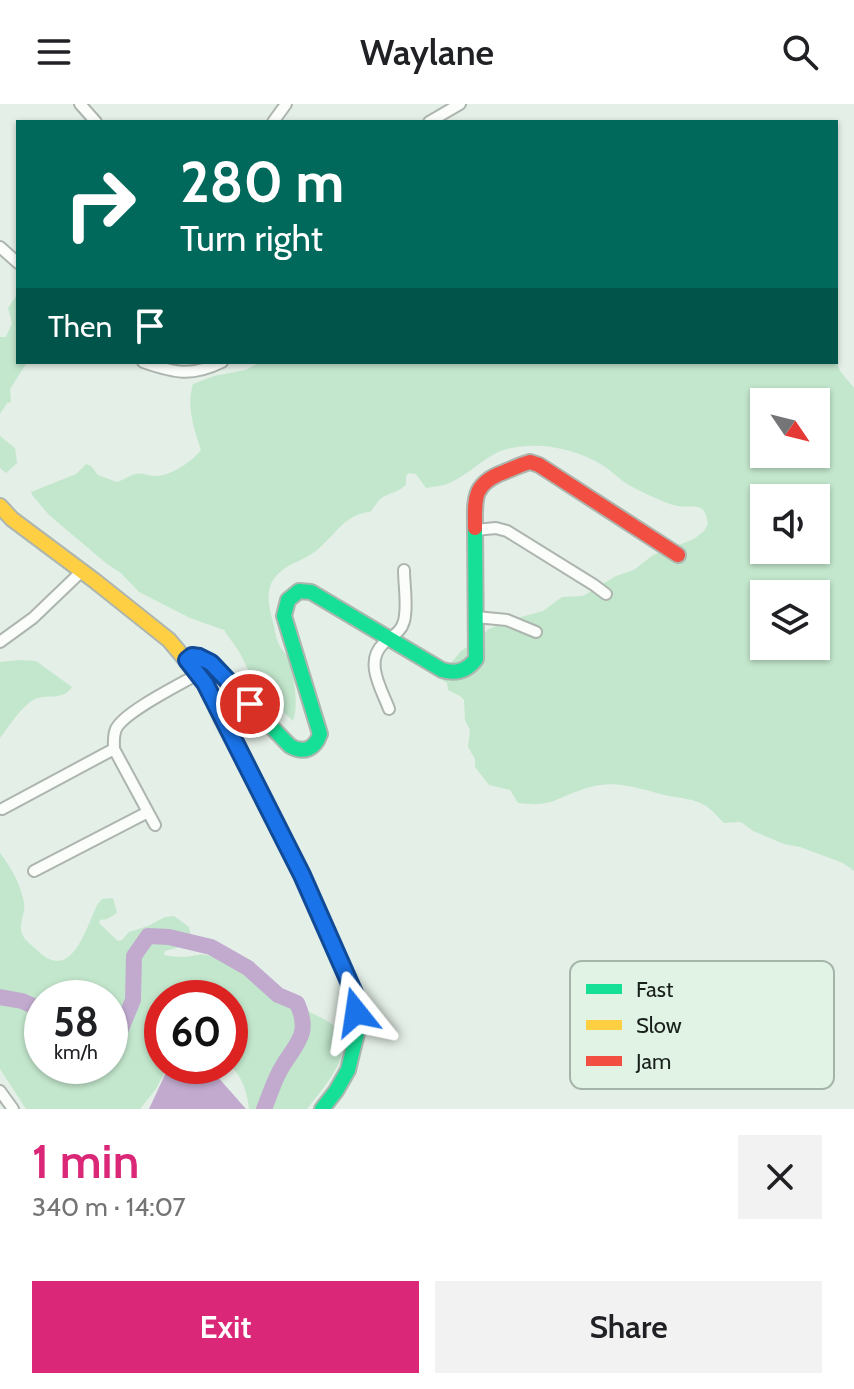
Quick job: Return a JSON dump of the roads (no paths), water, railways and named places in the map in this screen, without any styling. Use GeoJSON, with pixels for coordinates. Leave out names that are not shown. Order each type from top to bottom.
{"type":"FeatureCollection","features":[{"type":"Feature","properties":{"kind":"street"},"geometry":{"type":"LineString","coordinates":[[80,104],[94,120]]}},
{"type":"Feature","properties":{"kind":"street"},"geometry":{"type":"LineString","coordinates":[[432,120],[460,104]]}},
{"type":"Feature","properties":{"kind":"street"},"geometry":{"type":"LineString","coordinates":[[0,247],[16,261]]}},
{"type":"Feature","properties":{"kind":"street"},"geometry":{"type":"LineString","coordinates":[[173,367],[201,372],[218,364]]}},
{"type":"Feature","properties":{"kind":"street"},"geometry":{"type":"LineString","coordinates":[[187,660],[192,656],[207,660],[290,746],[305,751],[316,745],[320,734],[284,616],[287,598],[301,590],[307,590],[442,670],[458,672],[469,668],[476,659],[475,502],[486,480],[530,462],[678,555]]}},
{"type":"Feature","properties":{"kind":"street"},"geometry":{"type":"LineString","coordinates":[[0,506],[12,519],[169,640],[205,683],[302,875],[355,995],[358,1029],[348,1070],[322,1109]]}},
{"type":"Feature","properties":{"kind":"street"},"geometry":{"type":"LineString","coordinates":[[475,530],[496,528],[507,531],[606,594]]}},
{"type":"Feature","properties":{"kind":"street"},"geometry":{"type":"LineString","coordinates":[[389,709],[374,665],[380,647],[400,630],[404,621],[404,570]]}},
{"type":"Feature","properties":{"kind":"street"},"geometry":{"type":"LineString","coordinates":[[0,642],[33,618],[82,571]]}},
{"type":"Feature","properties":{"kind":"street"},"geometry":{"type":"LineString","coordinates":[[476,617],[507,620],[536,632]]}},
{"type":"Feature","properties":{"kind":"street"},"geometry":{"type":"LineString","coordinates":[[155,825],[114,749],[114,735],[120,722],[198,674]]}},
{"type":"Feature","properties":{"kind":"street"},"geometry":{"type":"LineString","coordinates":[[2,809],[114,749]]}},
{"type":"Feature","properties":{"kind":"street"},"geometry":{"type":"LineString","coordinates":[[34,871],[148,812]]}},
{"type":"Feature","properties":{"kind":"street"},"geometry":{"type":"LineString","coordinates":[[0,1091],[13,1109]]}},
{"type":"Feature","properties":{"kind":"waterway"},"geometry":{"type":"LineString","coordinates":[[128,1012],[133,1000],[134,956],[148,936],[169,937],[211,947],[248,968],[278,995],[297,1003],[303,1023],[297,1044],[279,1072],[264,1109]]}},
{"type":"Feature","properties":{"kind":"waterway"},"geometry":{"type":"LineString","coordinates":[[0,997],[24,1002]]}}]}
